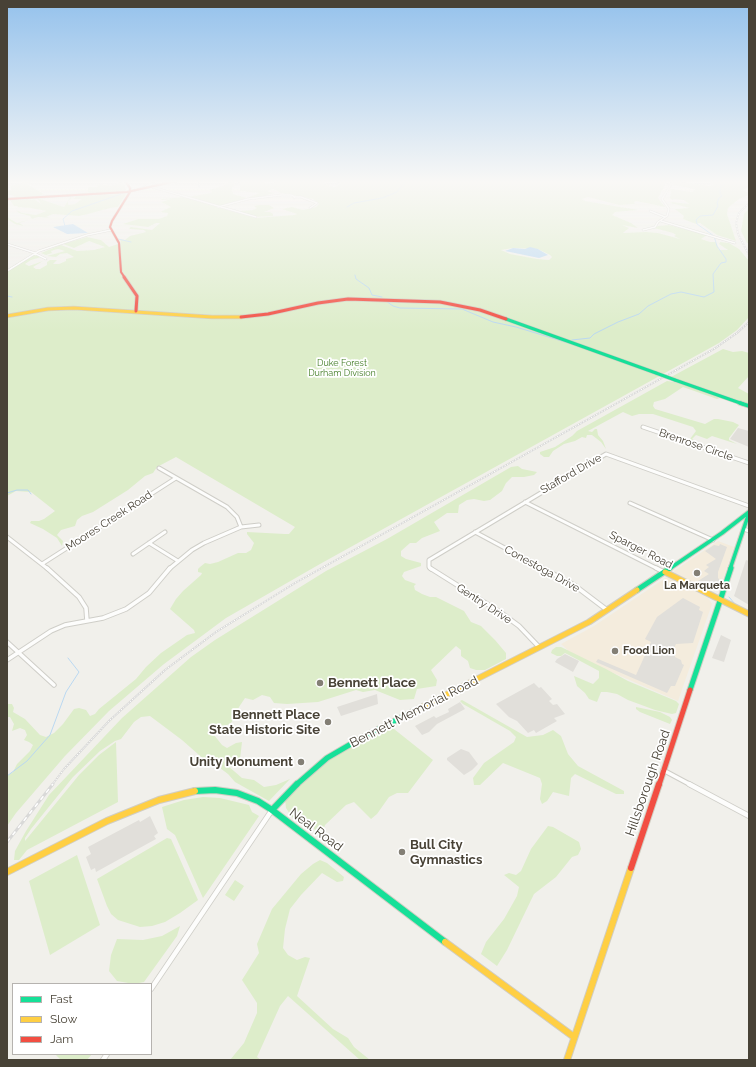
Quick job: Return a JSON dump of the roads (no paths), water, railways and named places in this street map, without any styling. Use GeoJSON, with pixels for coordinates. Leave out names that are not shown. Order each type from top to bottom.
{"type":"FeatureCollection","features":[{"type":"Feature","properties":{"kind":"street"},"geometry":{"type":"LineString","coordinates":[[7,271],[34,253],[86,236],[108,231]]}},
{"type":"Feature","properties":{"kind":"street"},"geometry":{"type":"LineString","coordinates":[[111,231],[119,243],[121,272],[138,296],[136,311]]}},
{"type":"Feature","properties":{"kind":"street"},"geometry":{"type":"LineString","coordinates":[[698,231],[735,243]]}},
{"type":"Feature","properties":{"kind":"street"},"geometry":{"type":"LineString","coordinates":[[7,244],[42,256],[46,259]]}},
{"type":"Feature","properties":{"kind":"street"},"geometry":{"type":"LineString","coordinates":[[7,316],[42,310],[68,308],[235,318],[263,315],[318,303],[352,299],[446,302],[487,312],[749,406]]}},
{"type":"Feature","properties":{"kind":"street","name":"Brenrose Circle"},"geometry":{"type":"LineString","coordinates":[[643,427],[749,463]]}},
{"type":"Feature","properties":{"kind":"street","name":"Stafford Drive"},"geometry":{"type":"LineString","coordinates":[[428,563],[432,557],[597,458],[608,454],[749,506]]}},
{"type":"Feature","properties":{"kind":"street"},"geometry":{"type":"LineString","coordinates":[[159,468],[226,507],[237,517],[241,527]]}},
{"type":"Feature","properties":{"kind":"street","name":"Moores Creek Road"},"geometry":{"type":"LineString","coordinates":[[42,564],[176,478]]}},
{"type":"Feature","properties":{"kind":"street","name":"Sparger Road"},"geometry":{"type":"LineString","coordinates":[[525,502],[749,614]]}},
{"type":"Feature","properties":{"kind":"street"},"geometry":{"type":"LineString","coordinates":[[630,503],[713,540]]}},
{"type":"Feature","properties":{"kind":"street","name":"Bennett Memorial Road"},"geometry":{"type":"LineString","coordinates":[[152,988],[272,810],[302,778],[322,762],[339,751],[575,630],[608,610],[713,540],[749,512]]}},
{"type":"Feature","properties":{"kind":"street","name":"Hillsborough Road"},"geometry":{"type":"LineString","coordinates":[[567,1060],[749,512]]}},
{"type":"Feature","properties":{"kind":"street"},"geometry":{"type":"LineString","coordinates":[[7,660],[51,631],[65,626],[112,615],[133,605],[149,593],[178,561],[204,543],[241,527],[259,524]]}},
{"type":"Feature","properties":{"kind":"street"},"geometry":{"type":"LineString","coordinates":[[744,530],[749,531]]}},
{"type":"Feature","properties":{"kind":"street"},"geometry":{"type":"LineString","coordinates":[[133,554],[165,532]]}},
{"type":"Feature","properties":{"kind":"street","name":"Conestoga Drive"},"geometry":{"type":"LineString","coordinates":[[475,532],[568,582],[608,610]]}},
{"type":"Feature","properties":{"kind":"street"},"geometry":{"type":"LineString","coordinates":[[7,537],[42,564],[82,600],[87,611],[87,621]]}},
{"type":"Feature","properties":{"kind":"street"},"geometry":{"type":"LineString","coordinates":[[149,543],[178,561]]}},
{"type":"Feature","properties":{"kind":"street","name":"Gentry Drive"},"geometry":{"type":"LineString","coordinates":[[428,563],[429,567],[437,574],[494,608],[509,619],[540,648]]}},
{"type":"Feature","properties":{"kind":"street"},"geometry":{"type":"LineString","coordinates":[[7,642],[54,685]]}},
{"type":"Feature","properties":{"kind":"street"},"geometry":{"type":"LineString","coordinates":[[663,770],[749,816]]}},
{"type":"Feature","properties":{"kind":"street","name":"Neal Road"},"geometry":{"type":"LineString","coordinates":[[8,872],[128,811],[186,792],[208,790],[231,792],[258,801],[272,810],[513,993],[574,1037]]}},
{"type":"Feature","properties":{"kind":"water"},"geometry":{"type":"Polygon","coordinates":[[[61,231],[84,231],[88,233],[67,234],[61,231]]]}},
{"type":"Feature","properties":{"kind":"water"},"geometry":{"type":"Polygon","coordinates":[[[530,247],[538,249],[548,255],[539,258],[505,251],[513,248],[525,249],[530,247]]]}},
{"type":"Feature","properties":{"kind":"waterway"},"geometry":{"type":"LineString","coordinates":[[572,340],[590,338],[594,334],[618,322],[639,314],[648,306],[671,294],[681,292],[704,297],[714,292],[713,274],[721,263],[726,262],[726,259],[717,246],[714,236],[707,231]]}},
{"type":"Feature","properties":{"kind":"waterway"},"geometry":{"type":"LineString","coordinates":[[118,239],[131,242]]}},
{"type":"Feature","properties":{"kind":"waterway"},"geometry":{"type":"LineString","coordinates":[[355,275],[356,279],[369,288],[372,295],[382,297]]}},
{"type":"Feature","properties":{"kind":"waterway"},"geometry":{"type":"LineString","coordinates":[[7,296],[12,297]]}},
{"type":"Feature","properties":{"kind":"waterway"},"geometry":{"type":"LineString","coordinates":[[386,301],[393,306],[400,308],[462,309],[493,322],[516,327],[565,342]]}},
{"type":"Feature","properties":{"kind":"waterway"},"geometry":{"type":"LineString","coordinates":[[7,493],[17,490],[28,490],[31,494]]}},
{"type":"Feature","properties":{"kind":"waterway"},"geometry":{"type":"LineString","coordinates":[[729,597],[735,604]]}},
{"type":"Feature","properties":{"kind":"waterway"},"geometry":{"type":"LineString","coordinates":[[7,776],[27,761],[50,735],[66,692],[79,672],[68,658]]}},
{"type":"Feature","properties":{"kind":"railway"},"geometry":{"type":"LineString","coordinates":[[737,231],[749,255]]}},
{"type":"Feature","properties":{"kind":"railway"},"geometry":{"type":"LineString","coordinates":[[52,785],[64,769],[109,721],[165,670],[216,632],[295,583],[714,349],[737,333],[749,322]]}},
{"type":"Feature","properties":{"kind":"railway"},"geometry":{"type":"LineString","coordinates":[[7,842],[53,784]]}},
{"type":"Feature","properties":{"kind":"place","name":"La Marqueta"},"geometry":{"type":"Point","coordinates":[697,573]}},
{"type":"Feature","properties":{"kind":"place","name":"Food Lion"},"geometry":{"type":"Point","coordinates":[615,651]}},
{"type":"Feature","properties":{"kind":"place","name":"Bennett Place"},"geometry":{"type":"Point","coordinates":[320,683]}},
{"type":"Feature","properties":{"kind":"place","name":"Bennett Place State Historic Site"},"geometry":{"type":"Point","coordinates":[328,722]}},
{"type":"Feature","properties":{"kind":"place","name":"Unity Monument"},"geometry":{"type":"Point","coordinates":[301,762]}},
{"type":"Feature","properties":{"kind":"place","name":"Bull City Gymnastics"},"geometry":{"type":"Point","coordinates":[402,852]}},
{"type":"Feature","properties":{"kind":"park label","name":"Duke Forest Durham Division"},"geometry":{"type":"Point","coordinates":[342,368]}}]}
